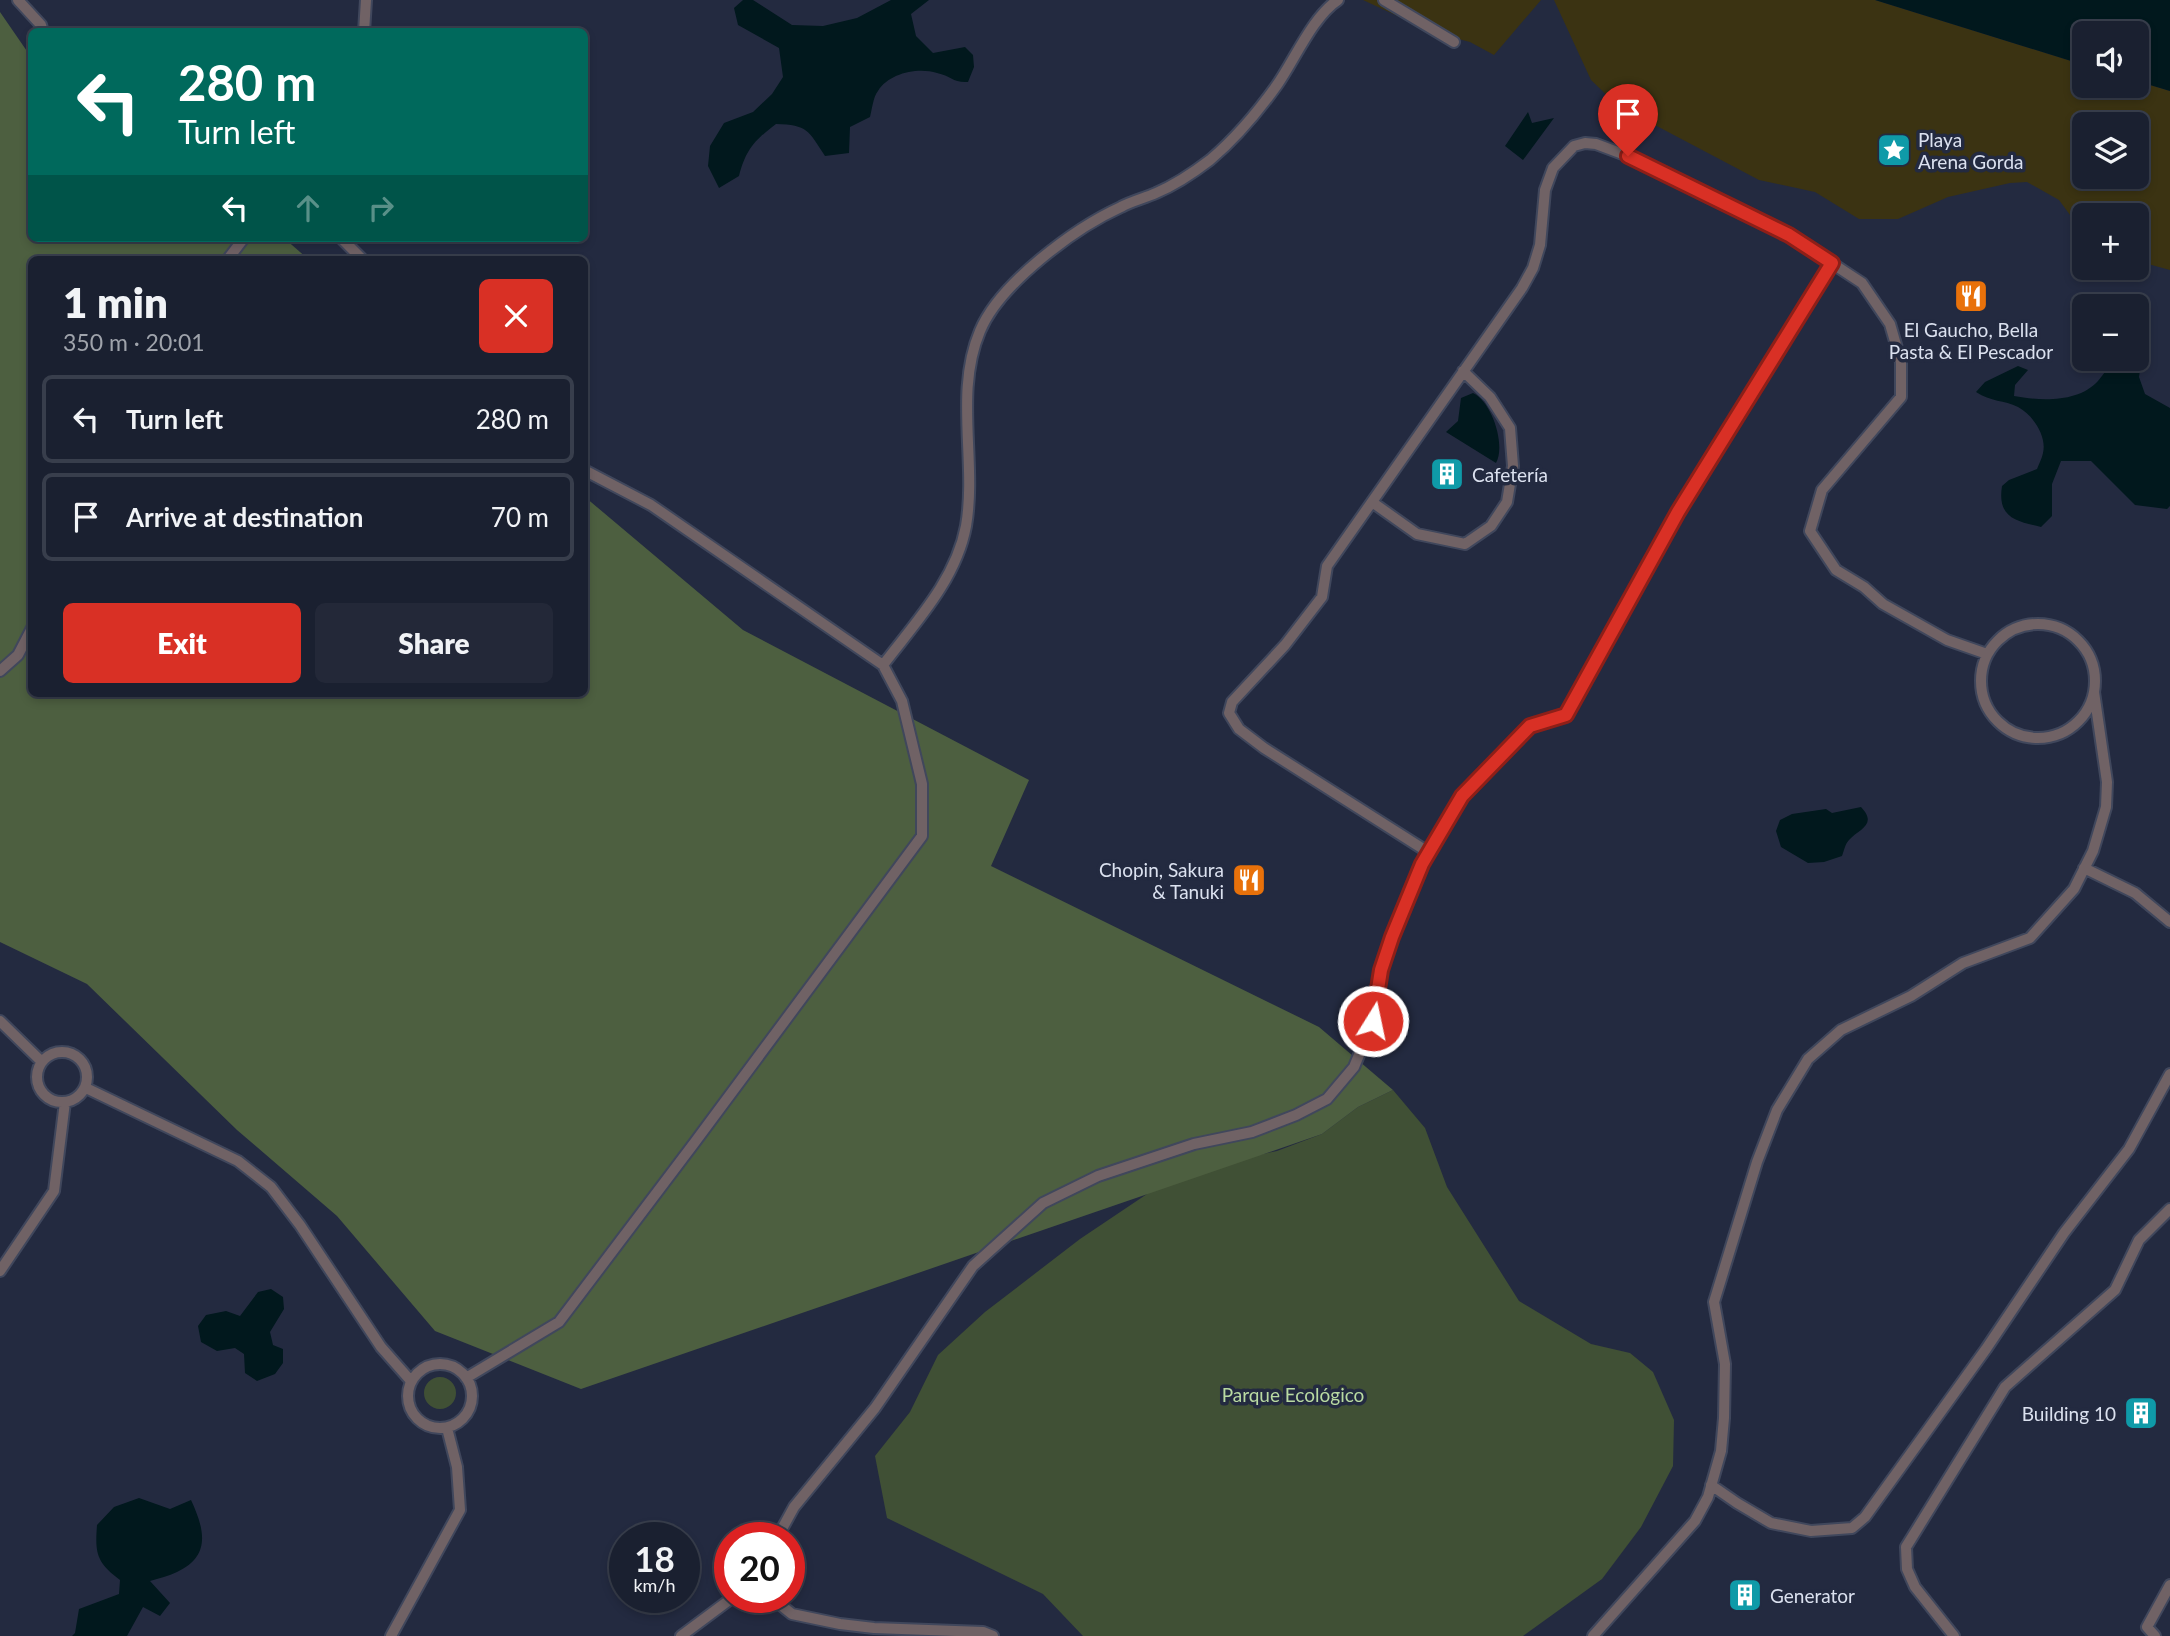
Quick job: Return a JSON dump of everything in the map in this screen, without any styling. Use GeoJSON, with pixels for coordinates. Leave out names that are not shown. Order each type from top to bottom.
{"type":"FeatureCollection","features":[{"type":"Feature","properties":{"kind":"lane"},"geometry":{"type":"LineString","coordinates":[[18,0],[42,28]]}},
{"type":"Feature","properties":{"kind":"lane"},"geometry":{"type":"LineString","coordinates":[[364,28],[366,0]]}},
{"type":"Feature","properties":{"kind":"lane"},"geometry":{"type":"LineString","coordinates":[[883,665],[941,588],[959,552],[966,524],[968,390],[972,359],[980,331],[998,302],[1042,259],[1085,226],[1122,206],[1180,181],[1239,135],[1277,85],[1316,23],[1338,0]]}},
{"type":"Feature","properties":{"kind":"lane"},"geometry":{"type":"LineString","coordinates":[[1384,0],[1454,42]]}},
{"type":"Feature","properties":{"kind":"lane"},"geometry":{"type":"LineString","coordinates":[[1428,852],[1264,748],[1239,729],[1229,712],[1232,702],[1285,645],[1322,597],[1327,566],[1521,288],[1540,245],[1545,190],[1553,168],[1574,146],[1597,144],[1628,156],[1789,235],[1863,282],[1890,324],[1901,362],[1901,397],[1822,491],[1810,531],[1836,570],[1864,587],[1883,604],[1947,640],[1987,654]]}},
{"type":"Feature","properties":{"kind":"lane"},"geometry":{"type":"LineString","coordinates":[[230,256],[241,242]]}},
{"type":"Feature","properties":{"kind":"lane"},"geometry":{"type":"LineString","coordinates":[[345,242],[359,256]]}},
{"type":"Feature","properties":{"kind":"lane"},"geometry":{"type":"LineString","coordinates":[[786,1522],[794,1507],[875,1408],[973,1266],[1043,1203],[1098,1176],[1194,1144],[1252,1132],[1328,1099],[1354,1067],[1373,1021],[1381,970],[1428,852],[1462,796],[1530,726],[1566,715],[1678,512],[1832,263]]}},
{"type":"Feature","properties":{"kind":"lane"},"geometry":{"type":"LineString","coordinates":[[1372,502],[1417,534],[1465,544],[1491,526],[1507,502],[1513,466],[1510,428],[1490,397],[1463,371]]}},
{"type":"Feature","properties":{"kind":"lane"},"geometry":{"type":"LineString","coordinates":[[466,1378],[559,1322],[922,836],[922,784],[902,701],[883,665],[651,505],[588,472]]}},
{"type":"Feature","properties":{"kind":"lane"},"geometry":{"type":"LineString","coordinates":[[1592,1636],[1695,1521],[1708,1497],[1721,1451],[1725,1364],[1714,1302],[1757,1162],[1777,1110],[1808,1059],[1841,1030],[1911,996],[1962,963],[2030,938],[2074,889],[2101,830],[2106,807],[2107,782],[2094,692],[2095,680],[2089,655],[2083,645],[2063,629],[2039,624],[2026,625],[2004,635],[1987,654],[1981,677],[1984,701],[1996,720],[2015,733],[2040,738],[2065,731],[2084,715],[2094,692]]}},
{"type":"Feature","properties":{"kind":"lane"},"geometry":{"type":"LineString","coordinates":[[0,671],[18,654],[28,635]]}},
{"type":"Feature","properties":{"kind":"lane"},"geometry":{"type":"LineString","coordinates":[[2084,868],[2134,893],[2170,922]]}},
{"type":"Feature","properties":{"kind":"lane"},"geometry":{"type":"LineString","coordinates":[[0,1021],[42,1062]]}},
{"type":"Feature","properties":{"kind":"lane"},"geometry":{"type":"LineString","coordinates":[[63,1051],[79,1056],[87,1070],[86,1088],[81,1095],[65,1102],[49,1098],[42,1093],[37,1077],[42,1062],[48,1056],[63,1051]]}},
{"type":"Feature","properties":{"kind":"lane"},"geometry":{"type":"LineString","coordinates":[[1711,1485],[1771,1523],[1811,1531],[1852,1528],[1866,1517],[1986,1349],[2064,1233],[2129,1149],[2170,1074]]}},
{"type":"Feature","properties":{"kind":"lane"},"geometry":{"type":"LineString","coordinates":[[86,1088],[238,1161],[271,1187],[300,1225],[381,1347],[411,1381]]}},
{"type":"Feature","properties":{"kind":"lane"},"geometry":{"type":"LineString","coordinates":[[0,1271],[54,1191],[65,1102]]}},
{"type":"Feature","properties":{"kind":"lane"},"geometry":{"type":"LineString","coordinates":[[1954,1636],[1915,1587],[1907,1569],[1906,1547],[2005,1387],[2115,1290],[2139,1240],[2170,1209]]}},
{"type":"Feature","properties":{"kind":"lane"},"geometry":{"type":"LineString","coordinates":[[438,1364],[449,1366],[466,1378],[471,1387],[470,1408],[457,1423],[437,1429],[427,1426],[412,1412],[408,1402],[411,1381],[427,1367],[438,1364]]}},
{"type":"Feature","properties":{"kind":"lane"},"geometry":{"type":"LineString","coordinates":[[391,1636],[460,1510],[457,1467],[447,1428]]}},
{"type":"Feature","properties":{"kind":"lane"},"geometry":{"type":"LineString","coordinates":[[2155,1636],[2147,1627],[2170,1585]]}},
{"type":"Feature","properties":{"kind":"lane"},"geometry":{"type":"LineString","coordinates":[[681,1636],[714,1611]]}},
{"type":"Feature","properties":{"kind":"lane"},"geometry":{"type":"LineString","coordinates":[[791,1613],[874,1628],[983,1632],[993,1636]]}},
{"type":"Feature","properties":{"kind":"green space"},"geometry":{"type":"Polygon","coordinates":[[[0,12],[28,53],[28,242],[289,242],[305,256],[28,256],[28,697],[588,697],[588,500],[743,630],[1029,780],[991,866],[1319,1027],[1393,1090],[1358,1107],[1322,1134],[581,1389],[435,1331],[337,1216],[237,1130],[87,984],[0,942],[0,12]]]}},
{"type":"Feature","properties":{"kind":"green space","name":"Parque Ecológico"},"geometry":{"type":"Polygon","coordinates":[[[1393,1090],[1425,1128],[1447,1187],[1519,1301],[1591,1344],[1630,1353],[1653,1372],[1674,1420],[1673,1466],[1641,1527],[1602,1579],[1523,1636],[1083,1636],[1043,1594],[887,1518],[875,1456],[910,1412],[938,1355],[985,1312],[1080,1239],[1153,1190],[1219,1164],[1277,1151],[1322,1134],[1358,1107],[1393,1090]]]}},
{"type":"Feature","properties":{"kind":"green space"},"geometry":{"type":"Polygon","coordinates":[[[440,1377],[451,1382],[456,1393],[451,1404],[440,1409],[429,1404],[424,1393],[429,1382],[440,1377]]]}},
{"type":"Feature","properties":{"kind":"sand"},"geometry":{"type":"Polygon","coordinates":[[[1363,0],[1541,0],[1494,55],[1470,42],[1432,32],[1363,0]]]}},
{"type":"Feature","properties":{"kind":"sand","name":"Playa Arena Gorda"},"geometry":{"type":"Polygon","coordinates":[[[1554,0],[1875,0],[2072,61],[2072,98],[2149,98],[2149,85],[2170,91],[2170,270],[2149,264],[2149,203],[2072,203],[2072,218],[2059,200],[2027,182],[2010,183],[1948,197],[1898,219],[1859,219],[1815,192],[1759,180],[1617,105],[1591,80],[1554,0]]]}},
{"type":"Feature","properties":{"kind":"water"},"geometry":{"type":"Polygon","coordinates":[[[743,0],[753,0],[792,25],[823,26],[857,18],[891,0],[929,0],[911,14],[916,36],[933,53],[965,47],[973,55],[974,67],[968,82],[929,71],[904,73],[889,80],[876,94],[870,117],[850,127],[849,153],[825,156],[806,131],[795,126],[776,124],[752,146],[739,176],[719,188],[708,166],[710,146],[724,123],[753,112],[772,94],[783,77],[779,48],[738,25],[734,8],[743,0]]]}},
{"type":"Feature","properties":{"kind":"water"},"geometry":{"type":"Polygon","coordinates":[[[1875,0],[2170,0],[2170,91],[2149,85],[2149,21],[2072,21],[2072,61],[1875,0]]]}},
{"type":"Feature","properties":{"kind":"water"},"geometry":{"type":"Polygon","coordinates":[[[1528,112],[1532,123],[1554,118],[1523,160],[1505,146],[1528,112]]]}},
{"type":"Feature","properties":{"kind":"water"},"geometry":{"type":"Polygon","coordinates":[[[2018,366],[2028,370],[2015,385],[2014,396],[2058,399],[2080,393],[2098,381],[2105,371],[2140,371],[2139,377],[2145,394],[2170,408],[2170,506],[2167,509],[2135,505],[2091,461],[2061,461],[2052,484],[2052,516],[2041,527],[2016,520],[2002,505],[2002,486],[2009,480],[2037,469],[2044,446],[2041,433],[2024,411],[1976,392],[1985,382],[2018,366]]]}},
{"type":"Feature","properties":{"kind":"water"},"geometry":{"type":"Polygon","coordinates":[[[1473,393],[1486,405],[1495,425],[1499,446],[1496,463],[1446,432],[1458,421],[1461,398],[1473,393]]]}},
{"type":"Feature","properties":{"kind":"water"},"geometry":{"type":"Polygon","coordinates":[[[1861,807],[1868,818],[1867,822],[1848,842],[1842,856],[1824,862],[1808,863],[1781,847],[1776,831],[1780,820],[1792,814],[1826,809],[1832,813],[1861,807]]]}},
{"type":"Feature","properties":{"kind":"water"},"geometry":{"type":"Polygon","coordinates":[[[271,1289],[283,1297],[284,1309],[270,1332],[273,1345],[283,1349],[283,1363],[275,1374],[257,1381],[245,1373],[244,1354],[235,1348],[217,1351],[201,1342],[198,1326],[206,1315],[226,1311],[240,1316],[258,1292],[271,1289]]]}},
{"type":"Feature","properties":{"kind":"water"},"geometry":{"type":"Polygon","coordinates":[[[139,1498],[170,1509],[191,1500],[202,1531],[200,1550],[188,1565],[150,1581],[170,1603],[160,1616],[143,1607],[127,1636],[72,1636],[75,1633],[79,1609],[119,1594],[120,1580],[106,1568],[97,1550],[97,1525],[114,1507],[139,1498]]]}},
{"type":"Feature","properties":{"kind":"place","name":"Playa Arena Gorda"},"geometry":{"type":"Point","coordinates":[1894,150]}},
{"type":"Feature","properties":{"kind":"place","name":"El Gaucho, Bella Pasta & El Pescador"},"geometry":{"type":"Point","coordinates":[1971,296]}},
{"type":"Feature","properties":{"kind":"place","name":"Cafetería"},"geometry":{"type":"Point","coordinates":[1447,474]}},
{"type":"Feature","properties":{"kind":"place","name":"Chopin, Sakura & Tanuki"},"geometry":{"type":"Point","coordinates":[1249,880]}},
{"type":"Feature","properties":{"kind":"place","name":"Building 10"},"geometry":{"type":"Point","coordinates":[2141,1413]}},
{"type":"Feature","properties":{"kind":"place","name":"Generator"},"geometry":{"type":"Point","coordinates":[1745,1595]}},
{"type":"Feature","properties":{"kind":"route"},"geometry":{"type":"LineString","coordinates":[[1373,1021],[1381,970],[1392,937],[1422,864],[1462,796],[1530,726],[1566,715],[1678,512],[1832,263],[1789,235],[1628,156]]}}]}
